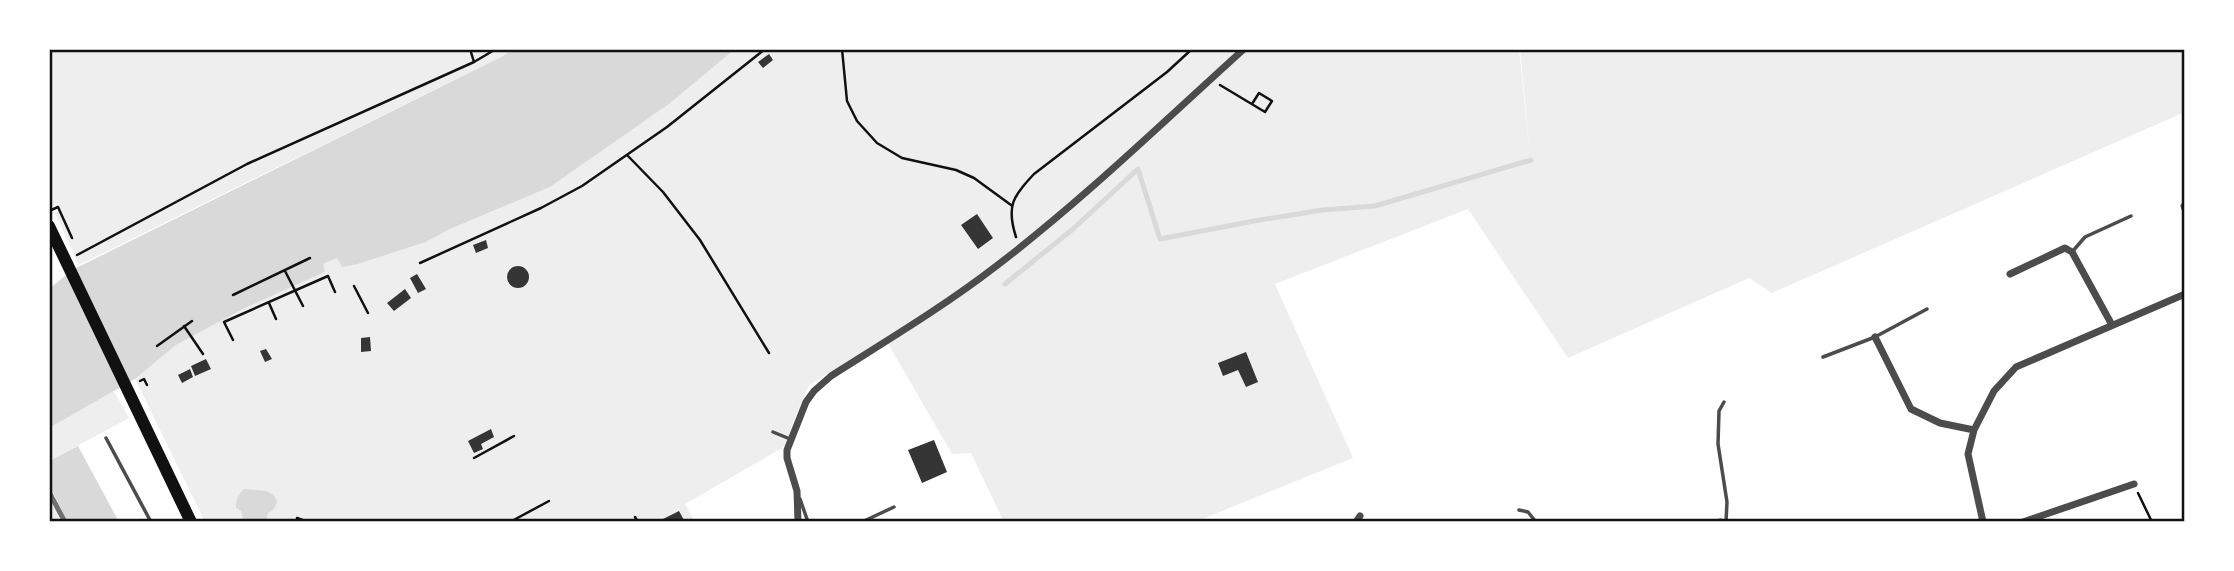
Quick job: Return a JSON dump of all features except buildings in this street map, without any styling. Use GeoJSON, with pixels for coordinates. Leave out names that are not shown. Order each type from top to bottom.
{"type":"FeatureCollection","features":[{"type":"Feature","properties":{"kind":"main road"},"geometry":{"type":"LineString","coordinates":[[49,226],[191,522]]}},
{"type":"Feature","properties":{"kind":"street"},"geometry":{"type":"LineString","coordinates":[[798,522],[797,491],[787,458],[790,439],[806,402],[814,391],[831,376],[972,284],[1022,245],[1062,213],[1244,49]]}},
{"type":"Feature","properties":{"kind":"street"},"geometry":{"type":"LineString","coordinates":[[2010,274],[2065,248],[2072,252],[2112,325]]}},
{"type":"Feature","properties":{"kind":"street"},"geometry":{"type":"LineString","coordinates":[[1983,522],[1968,454],[1975,430],[1994,391],[2016,367],[2184,297]]}},
{"type":"Feature","properties":{"kind":"street"},"geometry":{"type":"LineString","coordinates":[[1875,337],[1911,409],[1940,423],[1975,430]]}},
{"type":"Feature","properties":{"kind":"street"},"geometry":{"type":"LineString","coordinates":[[2023,522],[2134,484]]}},
{"type":"Feature","properties":{"kind":"lane"},"geometry":{"type":"LineString","coordinates":[[2072,252],[2085,237],[2131,216]]}},
{"type":"Feature","properties":{"kind":"lane"},"geometry":{"type":"LineString","coordinates":[[1823,357],[1875,337],[1927,309]]}},
{"type":"Feature","properties":{"kind":"lane"},"geometry":{"type":"LineString","coordinates":[[1722,522],[1727,502],[1718,444],[1718,411],[1724,402]]}},
{"type":"Feature","properties":{"kind":"lane"},"geometry":{"type":"LineString","coordinates":[[773,432],[790,439]]}},
{"type":"Feature","properties":{"kind":"lane"},"geometry":{"type":"LineString","coordinates":[[106,438],[151,522]]}},
{"type":"Feature","properties":{"kind":"lane"},"geometry":{"type":"LineString","coordinates":[[797,491],[808,522]]}},
{"type":"Feature","properties":{"kind":"lane"},"geometry":{"type":"LineString","coordinates":[[862,522],[894,507]]}},
{"type":"Feature","properties":{"kind":"lane"},"geometry":{"type":"LineString","coordinates":[[1519,510],[1528,512],[1536,522]]}},
{"type":"Feature","properties":{"kind":"path"},"geometry":{"type":"LineString","coordinates":[[470,49],[474,62]]}},
{"type":"Feature","properties":{"kind":"path"},"geometry":{"type":"LineString","coordinates":[[79,254],[247,163],[474,62],[496,49]]}},
{"type":"Feature","properties":{"kind":"path"},"geometry":{"type":"LineString","coordinates":[[420,262],[541,208],[582,186],[667,127],[765,49]]}},
{"type":"Feature","properties":{"kind":"path"},"geometry":{"type":"LineString","coordinates":[[842,49],[847,101],[857,121],[877,143],[902,158],[956,170],[974,178],[1010,205]]}},
{"type":"Feature","properties":{"kind":"path"},"geometry":{"type":"LineString","coordinates":[[1022,245],[1016,238],[1011,223],[1010,205],[1020,189],[1034,174],[1167,72],[1192,49]]}},
{"type":"Feature","properties":{"kind":"path"},"geometry":{"type":"LineString","coordinates":[[1212,78],[1252,104],[1265,112],[1272,101],[1259,93],[1252,104]]}},
{"type":"Feature","properties":{"kind":"path"},"geometry":{"type":"LineString","coordinates":[[627,155],[663,192],[700,240],[769,353]]}},
{"type":"Feature","properties":{"kind":"path"},"geometry":{"type":"LineString","coordinates":[[49,211],[58,207],[69,230]]}},
{"type":"Feature","properties":{"kind":"path"},"geometry":{"type":"LineString","coordinates":[[233,295],[310,258]]}},
{"type":"Feature","properties":{"kind":"path"},"geometry":{"type":"LineString","coordinates":[[285,271],[303,306]]}},
{"type":"Feature","properties":{"kind":"path"},"geometry":{"type":"LineString","coordinates":[[233,340],[225,322],[328,276],[335,292]]}},
{"type":"Feature","properties":{"kind":"path"},"geometry":{"type":"LineString","coordinates":[[354,286],[368,313]]}},
{"type":"Feature","properties":{"kind":"path"},"geometry":{"type":"LineString","coordinates":[[268,302],[276,319]]}},
{"type":"Feature","properties":{"kind":"path"},"geometry":{"type":"LineString","coordinates":[[157,346],[192,321]]}},
{"type":"Feature","properties":{"kind":"path"},"geometry":{"type":"LineString","coordinates":[[184,326],[202,355]]}},
{"type":"Feature","properties":{"kind":"path"},"geometry":{"type":"LineString","coordinates":[[144,379],[147,385]]}},
{"type":"Feature","properties":{"kind":"path"},"geometry":{"type":"LineString","coordinates":[[474,458],[514,436]]}},
{"type":"Feature","properties":{"kind":"path"},"geometry":{"type":"LineString","coordinates":[[2134,484],[2152,522]]}},
{"type":"Feature","properties":{"kind":"path"},"geometry":{"type":"LineString","coordinates":[[510,522],[549,501]]}},
{"type":"Feature","properties":{"kind":"path"},"geometry":{"type":"LineString","coordinates":[[635,517],[638,522]]}},
{"type":"Feature","properties":{"kind":"path"},"geometry":{"type":"LineString","coordinates":[[297,518],[308,522]]}},
{"type":"Feature","properties":{"kind":"shaded area"},"geometry":{"type":"Polygon","coordinates":[[[49,49],[430,49],[432,53],[439,49],[513,49],[79,265],[55,213],[59,210],[57,204],[52,206],[49,200],[49,49]]]}},
{"type":"Feature","properties":{"kind":"shaded area"},"geometry":{"type":"Polygon","coordinates":[[[513,49],[735,49],[669,104],[550,187],[450,229],[426,242],[358,264],[342,267],[337,258],[323,264],[325,272],[245,308],[176,345],[135,379],[49,428],[49,289],[72,270],[513,49]]]}},
{"type":"Feature","properties":{"kind":"shaded area"},"geometry":{"type":"Polygon","coordinates":[[[735,49],[1519,49],[1530,155],[1520,49],[2185,49],[2185,112],[1772,293],[1749,278],[1568,358],[1468,209],[1275,284],[1353,458],[1195,522],[1004,522],[971,453],[952,454],[886,340],[912,322],[809,385],[790,429],[789,444],[685,504],[695,522],[205,522],[135,379],[176,345],[245,308],[325,272],[322,264],[337,258],[342,266],[358,264],[426,242],[450,229],[550,187],[669,104],[735,49]]]}},
{"type":"Feature","properties":{"kind":"shaded area"},"geometry":{"type":"Polygon","coordinates":[[[114,391],[129,418],[51,460],[49,428],[114,391]]]}},
{"type":"Feature","properties":{"kind":"shaded area"},"geometry":{"type":"Polygon","coordinates":[[[78,446],[119,522],[68,522],[49,485],[49,458],[51,460],[78,446]]]}},
{"type":"Feature","properties":{"kind":"shaded area"},"geometry":{"type":"Polygon","coordinates":[[[49,485],[68,522],[49,522],[49,485]]]}},
{"type":"Feature","properties":{"kind":"shaded area"},"geometry":{"type":"Polygon","coordinates":[[[244,489],[266,491],[274,495],[277,502],[274,509],[268,513],[266,522],[244,521],[241,511],[236,508],[238,497],[244,489]]]}},
{"type":"Feature","properties":{"kind":"waterway"},"geometry":{"type":"LineString","coordinates":[[1005,284],[1073,229],[1138,169],[1160,239],[1322,210],[1375,206],[1531,160]]}},
{"type":"Feature","properties":{"kind":"railway"},"geometry":{"type":"LineString","coordinates":[[49,492],[65,522]]}}]}
